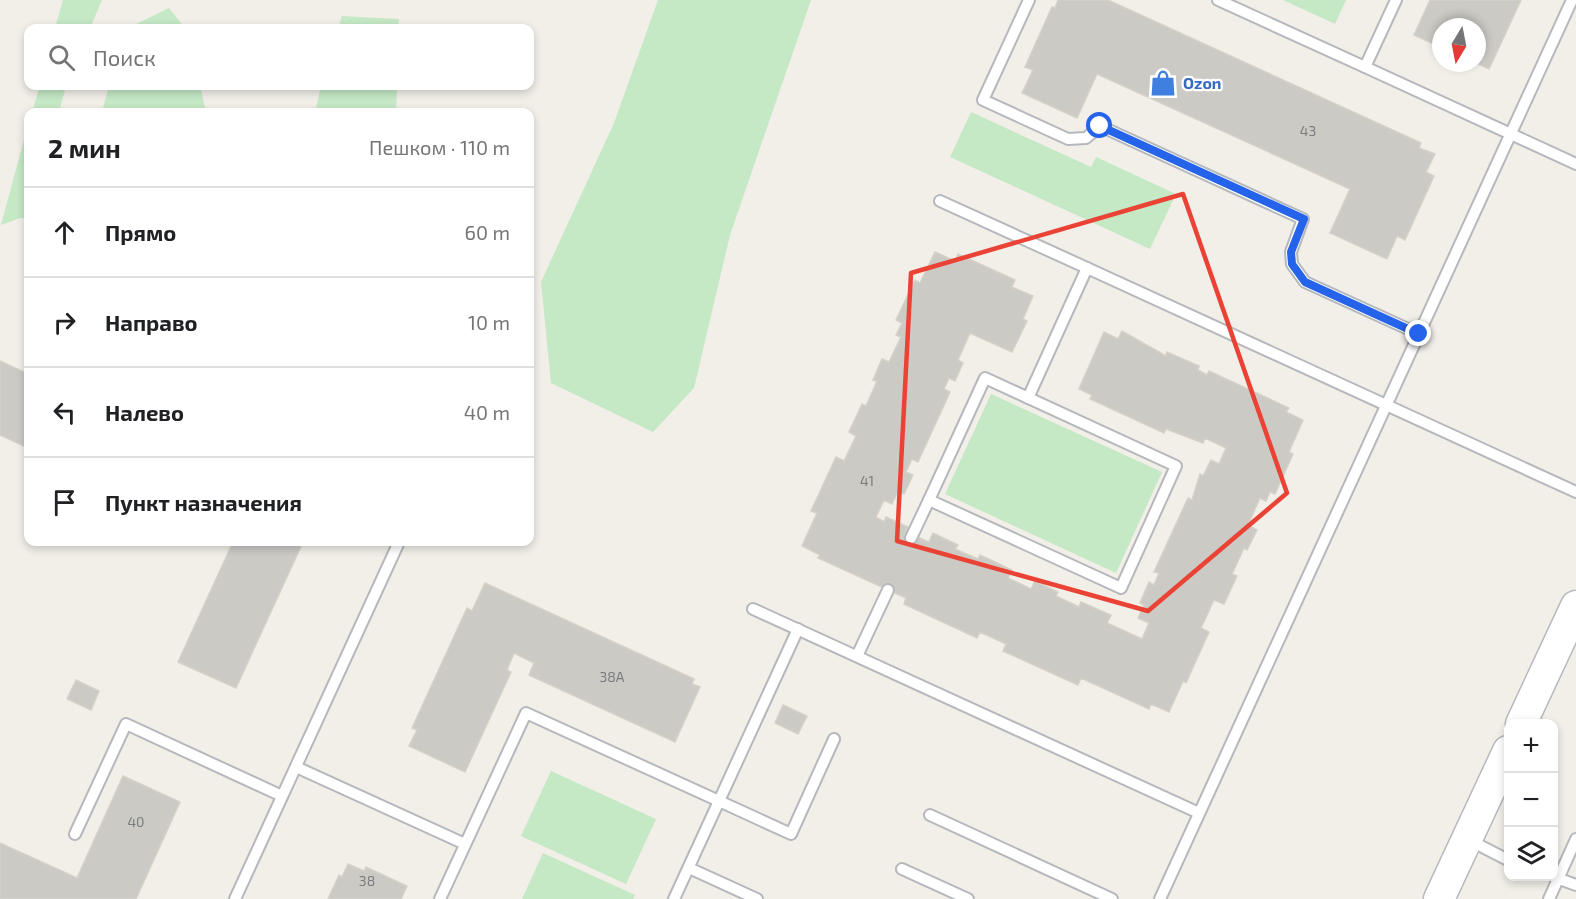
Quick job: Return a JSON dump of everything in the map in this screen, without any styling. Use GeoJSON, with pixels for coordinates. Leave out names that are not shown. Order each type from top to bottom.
{"type":"FeatureCollection","features":[{"type":"Feature","properties":{"kind":"main road"},"geometry":{"type":"LineString","coordinates":[[1523,719],[1576,606]]}},
{"type":"Feature","properties":{"kind":"main road"},"geometry":{"type":"LineString","coordinates":[[1439,899],[1504,762]]}},
{"type":"Feature","properties":{"kind":"lane"},"geometry":{"type":"LineString","coordinates":[[1029,0],[983,100],[1068,139],[1086,138],[1100,126],[1304,219],[1291,252],[1292,264],[1305,282],[1419,334]]}},
{"type":"Feature","properties":{"kind":"lane"},"geometry":{"type":"LineString","coordinates":[[1218,0],[1576,164]]}},
{"type":"Feature","properties":{"kind":"lane"},"geometry":{"type":"LineString","coordinates":[[1365,67],[1396,0]]}},
{"type":"Feature","properties":{"kind":"lane"},"geometry":{"type":"LineString","coordinates":[[1160,899],[1572,0]]}},
{"type":"Feature","properties":{"kind":"lane"},"geometry":{"type":"LineString","coordinates":[[940,201],[1576,492]]}},
{"type":"Feature","properties":{"kind":"lane"},"geometry":{"type":"LineString","coordinates":[[1028,398],[1088,268]]}},
{"type":"Feature","properties":{"kind":"lane"},"geometry":{"type":"LineString","coordinates":[[912,538],[929,500],[985,378],[1176,466],[1120,588],[929,500]]}},
{"type":"Feature","properties":{"kind":"lane"},"geometry":{"type":"LineString","coordinates":[[235,899],[397,546]]}},
{"type":"Feature","properties":{"kind":"lane"},"geometry":{"type":"LineString","coordinates":[[857,656],[888,590]]}},
{"type":"Feature","properties":{"kind":"lane"},"geometry":{"type":"LineString","coordinates":[[753,609],[1199,813]]}},
{"type":"Feature","properties":{"kind":"lane"},"geometry":{"type":"LineString","coordinates":[[674,899],[798,629]]}},
{"type":"Feature","properties":{"kind":"lane"},"geometry":{"type":"LineString","coordinates":[[440,899],[526,712],[791,834],[834,739]]}},
{"type":"Feature","properties":{"kind":"lane"},"geometry":{"type":"LineString","coordinates":[[75,834],[126,724],[282,796]]}},
{"type":"Feature","properties":{"kind":"lane"},"geometry":{"type":"LineString","coordinates":[[296,767],[465,844]]}},
{"type":"Feature","properties":{"kind":"lane"},"geometry":{"type":"LineString","coordinates":[[930,815],[1112,899]]}},
{"type":"Feature","properties":{"kind":"lane"},"geometry":{"type":"LineString","coordinates":[[1468,839],[1504,857]]}},
{"type":"Feature","properties":{"kind":"lane"},"geometry":{"type":"LineString","coordinates":[[1558,872],[1576,839]]}},
{"type":"Feature","properties":{"kind":"lane"},"geometry":{"type":"LineString","coordinates":[[689,868],[757,899]]}},
{"type":"Feature","properties":{"kind":"lane"},"geometry":{"type":"LineString","coordinates":[[902,869],[968,899]]}},
{"type":"Feature","properties":{"kind":"lane"},"geometry":{"type":"LineString","coordinates":[[1558,879],[1576,885]]}},
{"type":"Feature","properties":{"kind":"lane"},"geometry":{"type":"LineString","coordinates":[[1549,899],[1554,881]]}},
{"type":"Feature","properties":{"kind":"highlighted area"},"geometry":{"type":"Polygon","coordinates":[[[1183,194],[1287,493],[1148,611],[897,541],[911,273],[1183,194]]]}},
{"type":"Feature","properties":{"kind":"green space"},"geometry":{"type":"Polygon","coordinates":[[[63,0],[102,0],[92,24],[56,24],[63,0]]]}},
{"type":"Feature","properties":{"kind":"green space"},"geometry":{"type":"Polygon","coordinates":[[[658,0],[811,0],[730,235],[694,388],[653,432],[551,383],[541,282],[614,123],[658,0]]]}},
{"type":"Feature","properties":{"kind":"green space"},"geometry":{"type":"Polygon","coordinates":[[[1283,0],[1346,0],[1335,24],[1283,0]]]}},
{"type":"Feature","properties":{"kind":"green space"},"geometry":{"type":"Polygon","coordinates":[[[169,8],[182,24],[136,24],[169,8]]]}},
{"type":"Feature","properties":{"kind":"green space"},"geometry":{"type":"Polygon","coordinates":[[[342,16],[399,19],[398,24],[339,24],[342,16]]]}},
{"type":"Feature","properties":{"kind":"green space"},"geometry":{"type":"Polygon","coordinates":[[[39,90],[65,90],[60,108],[33,108],[39,90]]]}},
{"type":"Feature","properties":{"kind":"green space"},"geometry":{"type":"Polygon","coordinates":[[[108,90],[201,90],[205,108],[103,108],[108,90]]]}},
{"type":"Feature","properties":{"kind":"green space"},"geometry":{"type":"Polygon","coordinates":[[[320,90],[397,90],[396,108],[316,108],[320,90]]]}},
{"type":"Feature","properties":{"kind":"green space"},"geometry":{"type":"Polygon","coordinates":[[[971,112],[1091,167],[1096,157],[1176,194],[1150,249],[950,157],[971,112]]]}},
{"type":"Feature","properties":{"kind":"green space"},"geometry":{"type":"Polygon","coordinates":[[[24,140],[24,218],[1,225],[24,140]]]}},
{"type":"Feature","properties":{"kind":"green space"},"geometry":{"type":"Polygon","coordinates":[[[991,394],[1162,472],[1116,573],[945,494],[991,394]]]}},
{"type":"Feature","properties":{"kind":"green space"},"geometry":{"type":"Polygon","coordinates":[[[551,771],[656,819],[626,884],[521,836],[551,771]]]}},
{"type":"Feature","properties":{"kind":"green space"},"geometry":{"type":"Polygon","coordinates":[[[543,853],[635,895],[633,899],[522,899],[543,853]]]}},
{"type":"Feature","properties":{"kind":"building"},"geometry":{"type":"Polygon","coordinates":[[[1058,0],[1108,0],[1421,143],[1419,148],[1435,154],[1426,172],[1434,176],[1405,240],[1397,236],[1387,259],[1330,233],[1350,189],[1097,74],[1077,118],[1022,93],[1033,70],[1025,67],[1052,7],[1055,8],[1058,0]]]}},
{"type":"Feature","properties":{"kind":"building"},"geometry":{"type":"Polygon","coordinates":[[[1430,0],[1521,0],[1489,69],[1486,68],[1486,18],[1432,18],[1432,43],[1414,35],[1430,0]]]}},
{"type":"Feature","properties":{"kind":"building"},"geometry":{"type":"Polygon","coordinates":[[[935,252],[955,261],[958,254],[1015,280],[1012,287],[1033,296],[1023,319],[1027,321],[1012,352],[970,333],[958,360],[963,363],[955,381],[949,378],[944,389],[950,392],[918,462],[912,459],[906,472],[913,475],[904,494],[898,491],[892,504],[884,500],[876,517],[884,522],[886,517],[908,527],[904,535],[929,542],[933,533],[958,545],[955,549],[978,559],[980,555],[1012,570],[1008,578],[1031,589],[1035,581],[1058,592],[1056,596],[1079,607],[1081,602],[1111,615],[1107,623],[1142,639],[1149,623],[1138,618],[1144,605],[1140,603],[1149,582],[1154,585],[1159,573],[1154,572],[1188,498],[1192,500],[1200,474],[1203,476],[1211,460],[1219,464],[1226,448],[1205,438],[1203,443],[1166,429],[1164,433],[1090,399],[1092,395],[1079,389],[1104,332],[1118,339],[1122,331],[1166,356],[1167,352],[1199,366],[1198,370],[1207,375],[1209,371],[1289,408],[1286,412],[1303,420],[1289,452],[1293,454],[1275,494],[1270,492],[1266,501],[1260,498],[1248,525],[1257,530],[1247,550],[1244,548],[1232,574],[1237,576],[1224,604],[1214,600],[1201,628],[1209,632],[1186,683],[1183,681],[1169,712],[1151,704],[1149,709],[1081,678],[1078,685],[1003,651],[1006,644],[980,632],[977,638],[904,604],[906,598],[818,558],[820,555],[802,546],[817,513],[811,511],[836,457],[844,461],[856,436],[849,432],[862,404],[866,406],[877,381],[873,380],[882,359],[889,362],[901,337],[896,335],[902,323],[896,320],[915,280],[920,283],[935,252]]]}},
{"type":"Feature","properties":{"kind":"building"},"geometry":{"type":"Polygon","coordinates":[[[0,361],[24,372],[24,446],[0,435],[0,361]]]}},
{"type":"Feature","properties":{"kind":"building"},"geometry":{"type":"Polygon","coordinates":[[[231,546],[301,546],[236,688],[178,662],[231,546]]]}},
{"type":"Feature","properties":{"kind":"building"},"geometry":{"type":"Polygon","coordinates":[[[485,583],[694,679],[692,684],[700,687],[675,742],[529,675],[534,663],[514,653],[507,670],[511,672],[465,772],[409,746],[417,730],[412,728],[467,608],[472,611],[485,583]]]}},
{"type":"Feature","properties":{"kind":"building"},"geometry":{"type":"Polygon","coordinates":[[[76,680],[99,691],[91,710],[67,699],[76,680]]]}},
{"type":"Feature","properties":{"kind":"building"},"geometry":{"type":"Polygon","coordinates":[[[783,705],[807,716],[798,734],[775,723],[783,705]]]}},
{"type":"Feature","properties":{"kind":"building"},"geometry":{"type":"Polygon","coordinates":[[[123,776],[180,802],[136,899],[0,899],[0,843],[77,878],[123,776]]]}},
{"type":"Feature","properties":{"kind":"building"},"geometry":{"type":"Polygon","coordinates":[[[348,864],[364,871],[366,867],[407,886],[401,899],[328,899],[339,875],[342,877],[348,864]]]}},
{"type":"Feature","properties":{"kind":"place","name":"Ozon"},"geometry":{"type":"Point","coordinates":[1163,83]}},
{"type":"Feature","properties":{"kind":"route"},"geometry":{"type":"LineString","coordinates":[[1100,126],[1304,219],[1291,252],[1292,264],[1297,274],[1305,282],[1419,334]]}}]}
